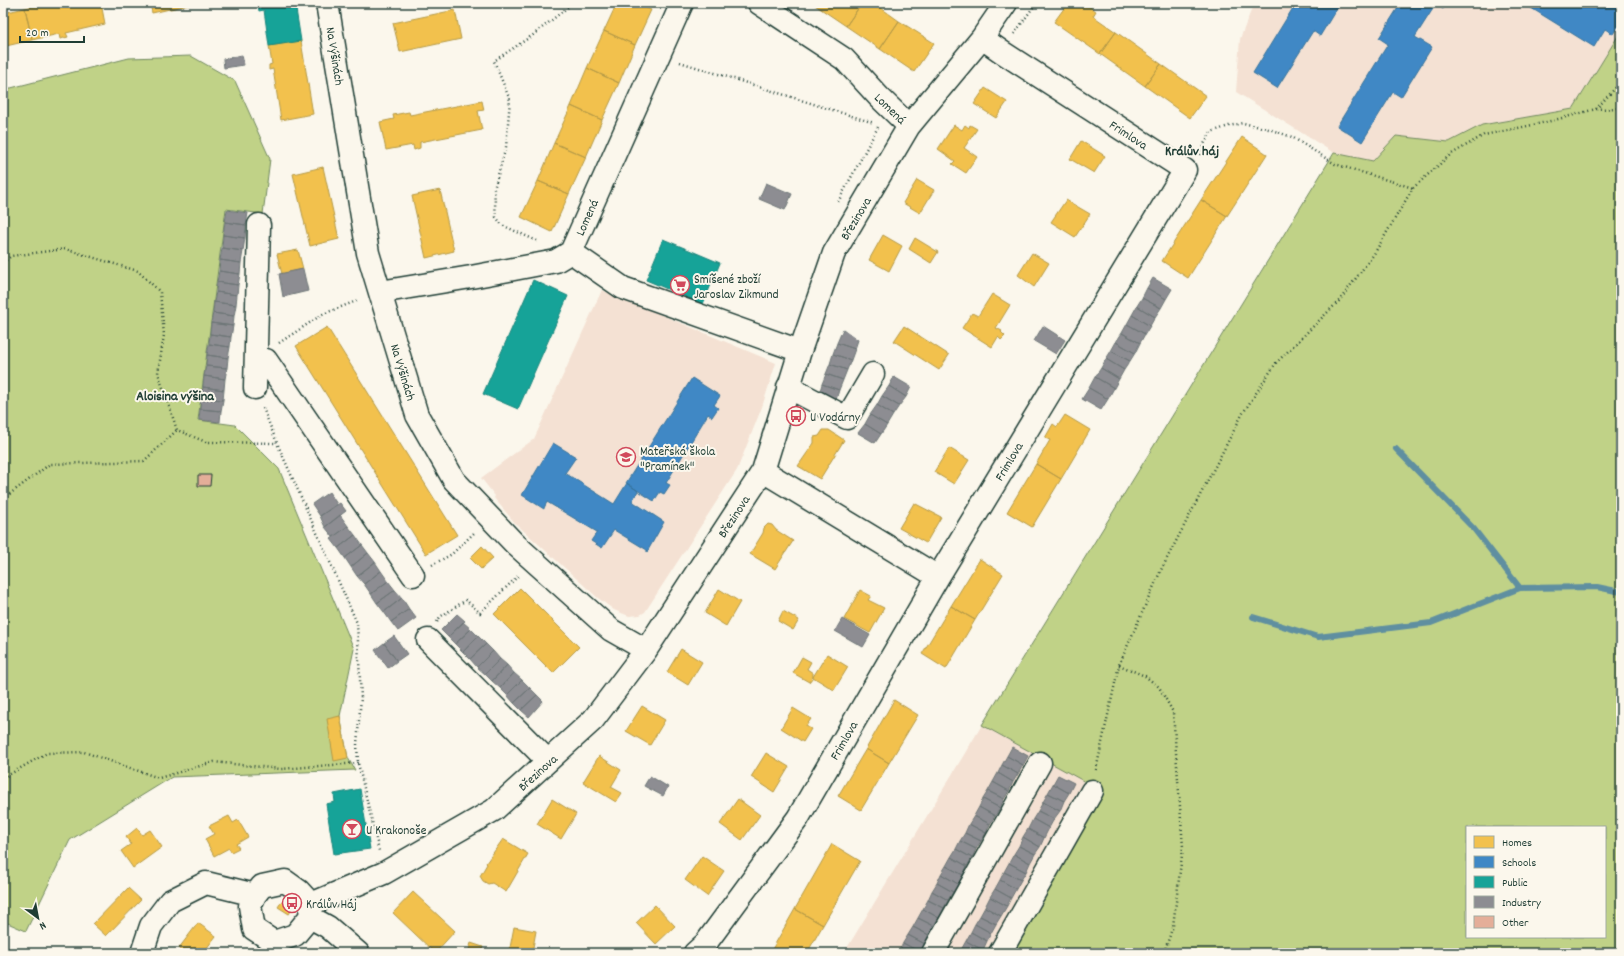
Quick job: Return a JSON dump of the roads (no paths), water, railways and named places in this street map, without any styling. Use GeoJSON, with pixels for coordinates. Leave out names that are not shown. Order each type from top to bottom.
{"type":"FeatureCollection","features":[{"type":"Feature","properties":{"kind":"street","name":"Na Výšinách"},"geometry":{"type":"LineString","coordinates":[[327,3],[368,254],[417,415],[454,480],[515,544],[611,630],[646,650]]}},
{"type":"Feature","properties":{"kind":"street","name":"Lomená"},"geometry":{"type":"LineString","coordinates":[[380,292],[556,261],[571,252],[682,3]]}},
{"type":"Feature","properties":{"kind":"street","name":"Lomená"},"geometry":{"type":"LineString","coordinates":[[758,3],[844,59],[879,97],[909,126]]}},
{"type":"Feature","properties":{"kind":"street","name":"Březinova"},"geometry":{"type":"LineString","coordinates":[[255,895],[250,906],[254,929],[274,942],[295,936],[316,916],[384,873],[494,810],[593,720],[646,650],[763,471],[800,351],[834,253],[909,126],[982,38],[1006,3]]}},
{"type":"Feature","properties":{"kind":"street","name":"Frimlova"},"geometry":{"type":"LineString","coordinates":[[695,953],[706,943],[798,818],[938,577],[1185,170],[982,38]]}},
{"type":"Feature","properties":{"kind":"street"},"geometry":{"type":"LineString","coordinates":[[255,388],[259,225]]}},
{"type":"Feature","properties":{"kind":"street"},"geometry":{"type":"LineString","coordinates":[[571,252],[623,288],[800,351]]}},
{"type":"Feature","properties":{"kind":"street"},"geometry":{"type":"LineString","coordinates":[[266,360],[413,575]]}},
{"type":"Feature","properties":{"kind":"street"},"geometry":{"type":"LineString","coordinates":[[788,388],[846,418],[873,374]]}},
{"type":"Feature","properties":{"kind":"street"},"geometry":{"type":"LineString","coordinates":[[763,471],[938,577]]}},
{"type":"Feature","properties":{"kind":"street"},"geometry":{"type":"LineString","coordinates":[[428,640],[548,762]]}},
{"type":"Feature","properties":{"kind":"street"},"geometry":{"type":"LineString","coordinates":[[933,953],[1040,763]]}},
{"type":"Feature","properties":{"kind":"street"},"geometry":{"type":"LineString","coordinates":[[1000,953],[1092,791]]}},
{"type":"Feature","properties":{"kind":"street"},"geometry":{"type":"LineString","coordinates":[[142,953],[151,926],[170,901],[206,883],[255,895],[262,886],[285,881],[299,891],[316,916],[358,953]]}},
{"type":"Feature","properties":{"kind":"waterway"},"geometry":{"type":"LineString","coordinates":[[1396,449],[1474,529],[1520,588],[1597,587],[1621,592]]}},
{"type":"Feature","properties":{"kind":"waterway"},"geometry":{"type":"LineString","coordinates":[[1253,617],[1318,637],[1431,623],[1520,588]]}},
{"type":"Feature","properties":{"kind":"place","name":"Smíšené zboží Jaroslav Zikmund"},"geometry":{"type":"Point","coordinates":[680,285]}},
{"type":"Feature","properties":{"kind":"place","name":"U Vodárny"},"geometry":{"type":"Point","coordinates":[796,416]}},
{"type":"Feature","properties":{"kind":"place","name":"Mateřská škola \"Pramínek\""},"geometry":{"type":"Point","coordinates":[626,457]}},
{"type":"Feature","properties":{"kind":"place","name":"U Krakonoše"},"geometry":{"type":"Point","coordinates":[352,829]}},
{"type":"Feature","properties":{"kind":"place","name":"Králův Háj"},"geometry":{"type":"Point","coordinates":[292,903]}},
{"type":"Feature","properties":{"kind":"district","name":"Králův háj"},"geometry":{"type":"Point","coordinates":[1192,150]}},
{"type":"Feature","properties":{"kind":"district","name":"Aloisina výšina"},"geometry":{"type":"Point","coordinates":[175,395]}}]}
